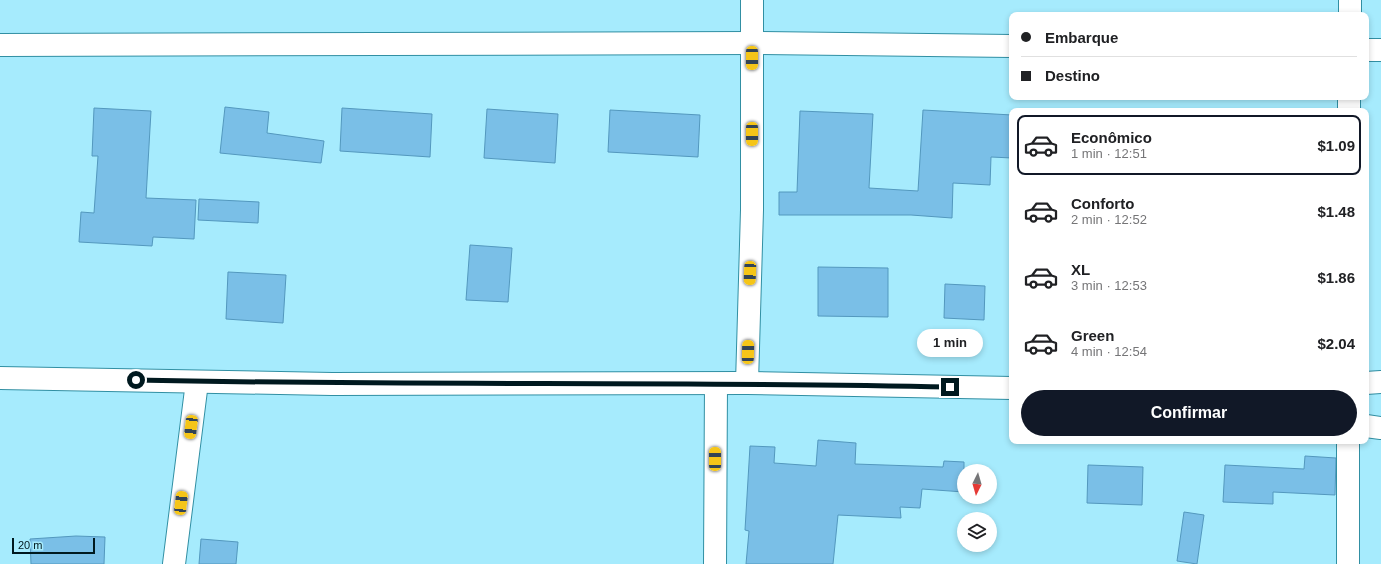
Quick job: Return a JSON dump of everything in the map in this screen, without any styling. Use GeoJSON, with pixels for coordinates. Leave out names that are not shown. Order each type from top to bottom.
{"type":"FeatureCollection","features":[{"type":"Feature","properties":{"kind":"street"},"geometry":{"type":"LineString","coordinates":[[747,383],[752,210],[752,0]]}},
{"type":"Feature","properties":{"kind":"street"},"geometry":{"type":"LineString","coordinates":[[1350,0],[1350,12]]}},
{"type":"Feature","properties":{"kind":"street"},"geometry":{"type":"LineString","coordinates":[[0,45],[752,43],[1009,46]]}},
{"type":"Feature","properties":{"kind":"street"},"geometry":{"type":"LineString","coordinates":[[1369,50],[1381,50]]}},
{"type":"Feature","properties":{"kind":"street"},"geometry":{"type":"LineString","coordinates":[[0,378],[348,384],[747,383],[1009,388]]}},
{"type":"Feature","properties":{"kind":"street"},"geometry":{"type":"LineString","coordinates":[[174,564],[197,382]]}},
{"type":"Feature","properties":{"kind":"street"},"geometry":{"type":"LineString","coordinates":[[1369,383],[1381,382]]}},
{"type":"Feature","properties":{"kind":"street"},"geometry":{"type":"LineString","coordinates":[[715,564],[716,384]]}},
{"type":"Feature","properties":{"kind":"street"},"geometry":{"type":"LineString","coordinates":[[1369,426],[1381,428]]}},
{"type":"Feature","properties":{"kind":"street"},"geometry":{"type":"LineString","coordinates":[[1348,444],[1348,564]]}},
{"type":"Feature","properties":{"kind":"building"},"geometry":{"type":"Polygon","coordinates":[[[225,107],[269,112],[267,133],[324,141],[321,163],[220,153],[225,107]]]}},
{"type":"Feature","properties":{"kind":"building"},"geometry":{"type":"Polygon","coordinates":[[[94,108],[151,111],[146,198],[196,200],[194,239],[153,237],[152,246],[79,242],[81,212],[94,213],[98,156],[92,156],[94,108]]]}},
{"type":"Feature","properties":{"kind":"building"},"geometry":{"type":"Polygon","coordinates":[[[342,108],[432,114],[430,157],[340,151],[342,108]]]}},
{"type":"Feature","properties":{"kind":"building"},"geometry":{"type":"Polygon","coordinates":[[[487,109],[558,114],[555,163],[484,158],[487,109]]]}},
{"type":"Feature","properties":{"kind":"building"},"geometry":{"type":"Polygon","coordinates":[[[610,110],[700,115],[698,157],[608,152],[610,110]]]}},
{"type":"Feature","properties":{"kind":"building"},"geometry":{"type":"Polygon","coordinates":[[[923,110],[1009,115],[1009,158],[991,157],[990,185],[953,183],[952,218],[911,215],[779,215],[779,192],[797,192],[800,111],[873,114],[869,188],[918,191],[923,110]]]}},
{"type":"Feature","properties":{"kind":"building"},"geometry":{"type":"Polygon","coordinates":[[[199,199],[259,202],[258,223],[198,220],[199,199]]]}},
{"type":"Feature","properties":{"kind":"building"},"geometry":{"type":"Polygon","coordinates":[[[470,245],[512,248],[508,302],[466,300],[470,245]]]}},
{"type":"Feature","properties":{"kind":"building"},"geometry":{"type":"Polygon","coordinates":[[[818,267],[888,268],[888,317],[818,316],[818,267]]]}},
{"type":"Feature","properties":{"kind":"building"},"geometry":{"type":"Polygon","coordinates":[[[228,272],[286,275],[283,323],[226,319],[228,272]]]}},
{"type":"Feature","properties":{"kind":"building"},"geometry":{"type":"Polygon","coordinates":[[[945,284],[985,286],[984,320],[944,318],[945,284]]]}},
{"type":"Feature","properties":{"kind":"building"},"geometry":{"type":"Polygon","coordinates":[[[818,440],[856,443],[855,464],[943,467],[944,461],[964,462],[964,464],[957,464],[957,492],[922,489],[920,508],[900,507],[901,518],[838,515],[833,564],[746,564],[749,531],[745,530],[750,446],[775,447],[774,463],[816,466],[818,440]]]}},
{"type":"Feature","properties":{"kind":"building"},"geometry":{"type":"Polygon","coordinates":[[[1305,456],[1336,458],[1335,495],[1273,492],[1273,504],[1223,502],[1225,465],[1304,469],[1305,456]]]}},
{"type":"Feature","properties":{"kind":"building"},"geometry":{"type":"Polygon","coordinates":[[[1088,465],[1143,467],[1142,505],[1087,503],[1088,465]]]}},
{"type":"Feature","properties":{"kind":"building"},"geometry":{"type":"Polygon","coordinates":[[[1184,512],[1204,515],[1197,564],[1177,561],[1184,512]]]}},
{"type":"Feature","properties":{"kind":"building"},"geometry":{"type":"Polygon","coordinates":[[[76,536],[105,537],[104,564],[31,564],[30,539],[76,536]]]}},
{"type":"Feature","properties":{"kind":"building"},"geometry":{"type":"Polygon","coordinates":[[[201,539],[238,542],[236,564],[199,564],[201,539]]]}},
{"type":"Feature","properties":{"kind":"route"},"geometry":{"type":"LineString","coordinates":[[136,380],[348,384],[747,383],[950,387]]}}]}
